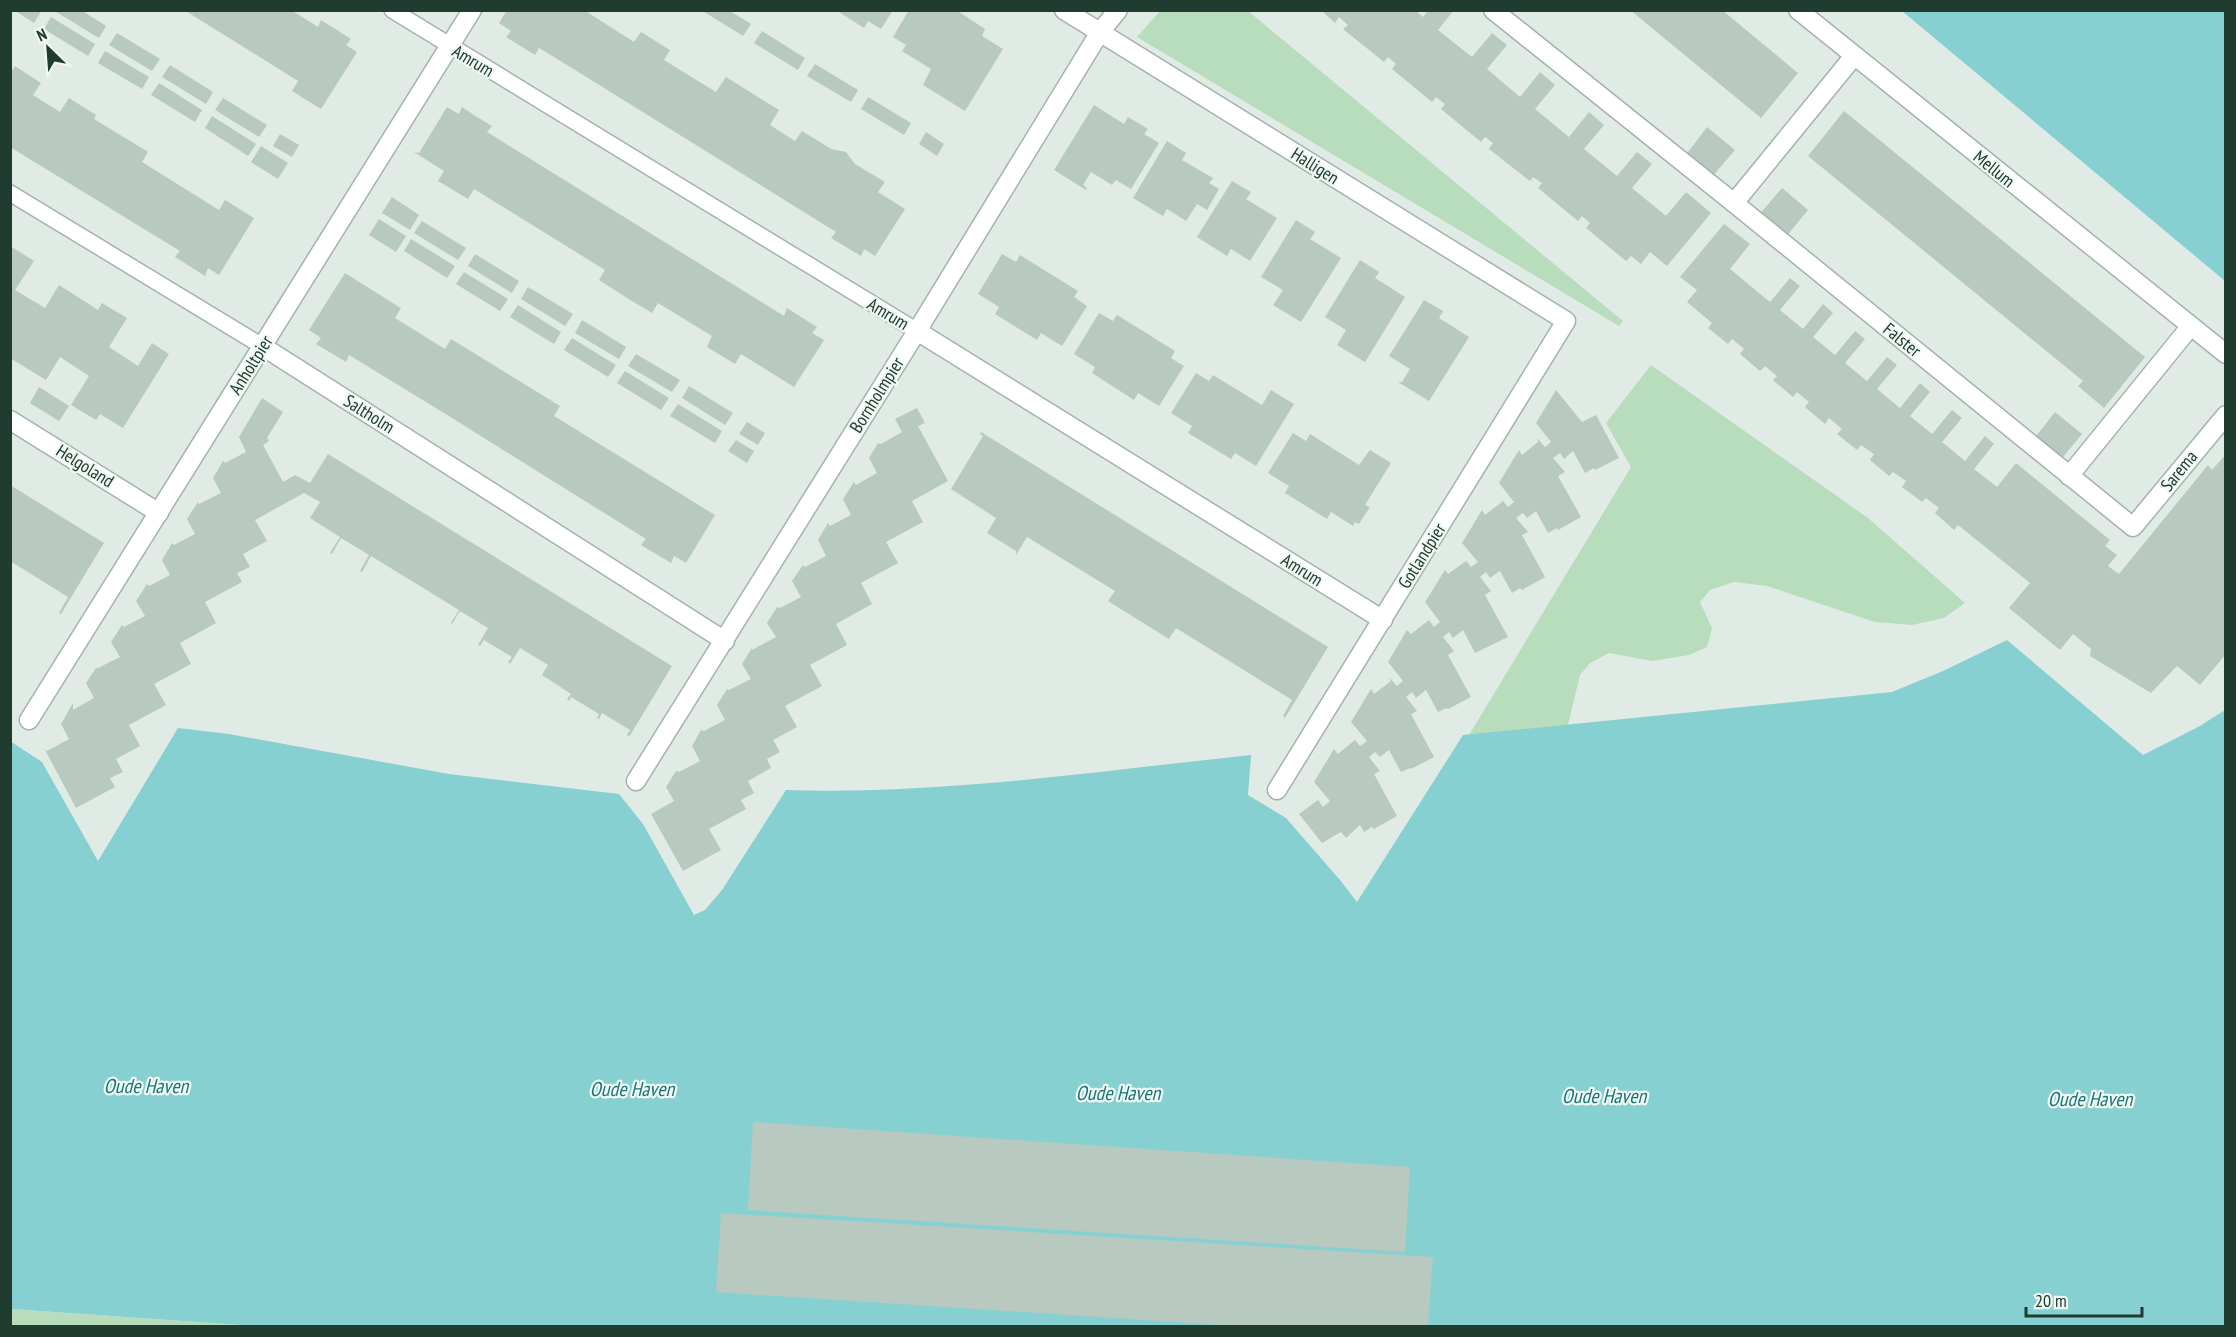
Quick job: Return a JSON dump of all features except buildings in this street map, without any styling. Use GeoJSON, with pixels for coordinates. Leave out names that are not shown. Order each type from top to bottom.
{"type":"FeatureCollection","features":[{"type":"Feature","properties":{"kind":"street","name":"Anholtpier"},"geometry":{"type":"LineString","coordinates":[[29,720],[472,10]]}},
{"type":"Feature","properties":{"kind":"street","name":"Halligen"},"geometry":{"type":"LineString","coordinates":[[1064,10],[1566,321]]}},
{"type":"Feature","properties":{"kind":"street","name":"Bornholmpier"},"geometry":{"type":"LineString","coordinates":[[636,781],[917,332],[1100,32],[1118,10]]}},
{"type":"Feature","properties":{"kind":"street","name":"Falster"},"geometry":{"type":"LineString","coordinates":[[1493,10],[2133,527]]}},
{"type":"Feature","properties":{"kind":"street","name":"Mellum"},"geometry":{"type":"LineString","coordinates":[[1798,10],[2190,327]]}},
{"type":"Feature","properties":{"kind":"street"},"geometry":{"type":"LineString","coordinates":[[1734,203],[1854,56]]}},
{"type":"Feature","properties":{"kind":"street","name":"Gotlandpier"},"geometry":{"type":"LineString","coordinates":[[1277,790],[1566,321]]}},
{"type":"Feature","properties":{"kind":"street"},"geometry":{"type":"LineString","coordinates":[[2069,476],[2190,327],[2226,354]]}},
{"type":"Feature","properties":{"kind":"street","name":"Amrum"},"geometry":{"type":"LineString","coordinates":[[917,332],[1383,620]]}},
{"type":"Feature","properties":{"kind":"street","name":"Saltholm"},"geometry":{"type":"LineString","coordinates":[[262,346],[725,640]]}},
{"type":"Feature","properties":{"kind":"street","name":"Sarema"},"geometry":{"type":"LineString","coordinates":[[2133,527],[2226,415]]}},
{"type":"Feature","properties":{"kind":"street","name":"Helgoland"},"geometry":{"type":"LineString","coordinates":[[10,420],[159,513]]}},
{"type":"Feature","properties":{"kind":"lane","name":"Amrum"},"geometry":{"type":"LineString","coordinates":[[392,10],[917,332]]}},
{"type":"Feature","properties":{"kind":"lane","name":"Saltholm"},"geometry":{"type":"LineString","coordinates":[[10,193],[262,346]]}},
{"type":"Feature","properties":{"kind":"green space"},"geometry":{"type":"Polygon","coordinates":[[[1160,11],[1248,11],[1623,321],[1619,326],[1137,37],[1160,11]]]}},
{"type":"Feature","properties":{"kind":"green space"},"geometry":{"type":"Polygon","coordinates":[[[1651,365],[1868,518],[1965,603],[1944,618],[1912,625],[1875,622],[1767,586],[1734,582],[1710,590],[1700,602],[1712,628],[1707,647],[1689,655],[1652,661],[1609,653],[1590,663],[1580,675],[1568,725],[1469,735],[1631,467],[1606,423],[1651,365]]]}},
{"type":"Feature","properties":{"kind":"green space"},"geometry":{"type":"Polygon","coordinates":[[[10,1309],[255,1326],[11,1326],[10,1309]]]}},
{"type":"Feature","properties":{"kind":"water"},"geometry":{"type":"Polygon","coordinates":[[[1902,11],[2225,11],[2225,281],[1902,11]]]}},
{"type":"Feature","properties":{"kind":"water","name":"Oude Haven"},"geometry":{"type":"Polygon","coordinates":[[[2007,640],[2143,755],[2200,726],[2225,710],[2225,1326],[255,1326],[11,1309],[10,741],[42,762],[98,861],[178,728],[229,734],[449,774],[619,794],[643,824],[694,915],[705,910],[722,890],[786,790],[844,791],[960,785],[1251,755],[1248,795],[1286,818],[1357,902],[1463,735],[1892,692],[1943,671],[2007,640]]]}}]}
